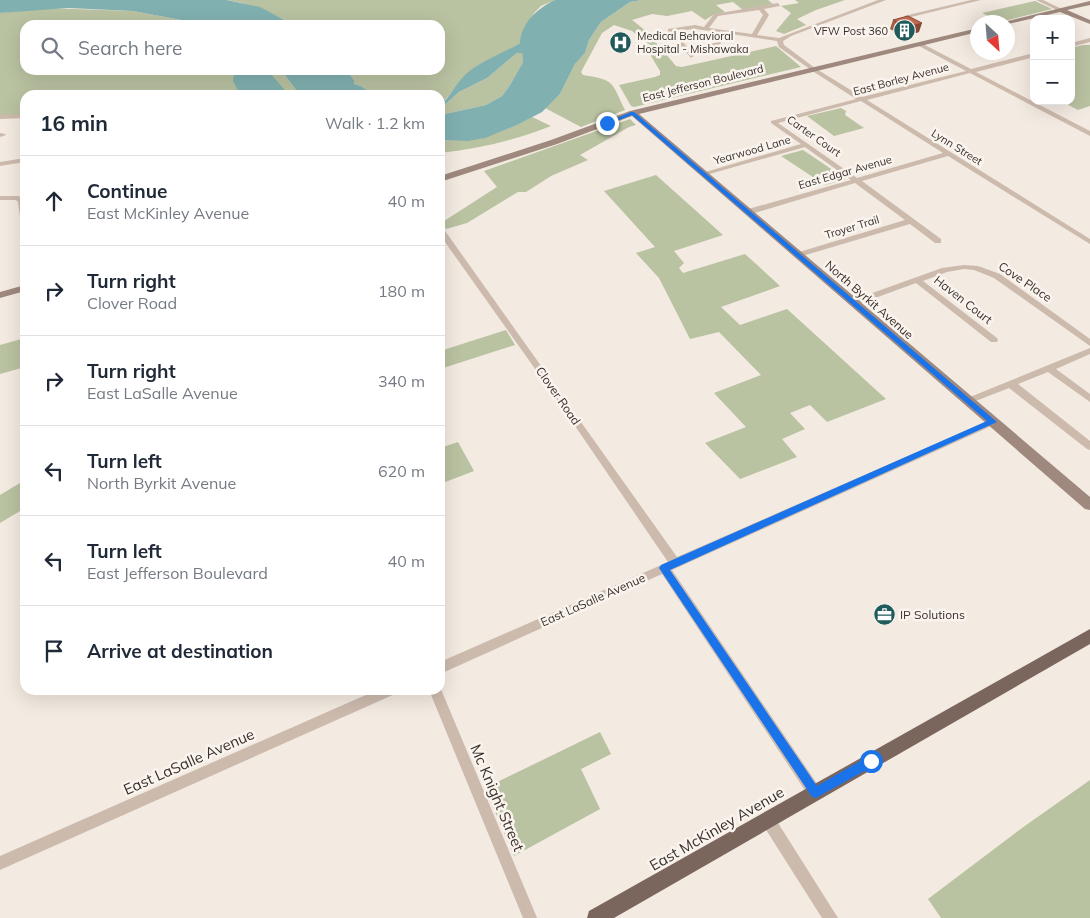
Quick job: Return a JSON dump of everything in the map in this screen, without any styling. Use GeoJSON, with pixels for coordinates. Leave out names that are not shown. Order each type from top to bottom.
{"type":"FeatureCollection","features":[{"type":"Feature","properties":{"kind":"main road","name":"East McKinley Avenue"},"geometry":{"type":"LineString","coordinates":[[596,918],[1090,636]]}},
{"type":"Feature","properties":{"kind":"street"},"geometry":{"type":"LineString","coordinates":[[691,56],[670,30],[689,27],[706,28],[780,40],[882,0]]}},
{"type":"Feature","properties":{"kind":"street"},"geometry":{"type":"LineString","coordinates":[[939,0],[952,6]]}},
{"type":"Feature","properties":{"kind":"street"},"geometry":{"type":"LineString","coordinates":[[907,16],[978,0]]}},
{"type":"Feature","properties":{"kind":"street"},"geometry":{"type":"LineString","coordinates":[[1039,0],[1090,22]]}},
{"type":"Feature","properties":{"kind":"street"},"geometry":{"type":"LineString","coordinates":[[1015,20],[1090,3]]}},
{"type":"Feature","properties":{"kind":"street"},"geometry":{"type":"LineString","coordinates":[[706,28],[716,15],[778,5]]}},
{"type":"Feature","properties":{"kind":"street"},"geometry":{"type":"LineString","coordinates":[[754,36],[766,15],[761,8]]}},
{"type":"Feature","properties":{"kind":"street"},"geometry":{"type":"LineString","coordinates":[[686,50],[720,44],[726,40],[730,32]]}},
{"type":"Feature","properties":{"kind":"street","name":"East Jefferson Boulevard"},"geometry":{"type":"LineString","coordinates":[[445,177],[562,139],[633,113],[970,32]]}},
{"type":"Feature","properties":{"kind":"street","name":"Lynn Street"},"geometry":{"type":"LineString","coordinates":[[780,40],[783,49],[813,69],[1090,242]]}},
{"type":"Feature","properties":{"kind":"street"},"geometry":{"type":"LineString","coordinates":[[1075,44],[1090,40]]}},
{"type":"Feature","properties":{"kind":"street"},"geometry":{"type":"LineString","coordinates":[[919,44],[1090,134]]}},
{"type":"Feature","properties":{"kind":"street","name":"East Borley Avenue"},"geometry":{"type":"LineString","coordinates":[[773,122],[1030,55]]}},
{"type":"Feature","properties":{"kind":"street","name":"North Byrkit Avenue"},"geometry":{"type":"LineString","coordinates":[[633,113],[1090,505]]}},
{"type":"Feature","properties":{"kind":"street"},"geometry":{"type":"LineString","coordinates":[[0,118],[20,116]]}},
{"type":"Feature","properties":{"kind":"street","name":"Carter Court"},"geometry":{"type":"LineString","coordinates":[[773,122],[857,180],[938,241]]}},
{"type":"Feature","properties":{"kind":"street","name":"Yearwood Lane"},"geometry":{"type":"LineString","coordinates":[[704,174],[806,145]]}},
{"type":"Feature","properties":{"kind":"street","name":"East Edgar Avenue"},"geometry":{"type":"LineString","coordinates":[[748,212],[948,154]]}},
{"type":"Feature","properties":{"kind":"street"},"geometry":{"type":"LineString","coordinates":[[0,164],[20,161]]}},
{"type":"Feature","properties":{"kind":"street"},"geometry":{"type":"LineString","coordinates":[[0,198],[20,200]]}},
{"type":"Feature","properties":{"kind":"street","name":"Troyer Trail"},"geometry":{"type":"LineString","coordinates":[[799,255],[910,221]]}},
{"type":"Feature","properties":{"kind":"street","name":"Clover Road"},"geometry":{"type":"LineString","coordinates":[[445,237],[567,407],[816,793]]}},
{"type":"Feature","properties":{"kind":"street","name":"Cove Place"},"geometry":{"type":"LineString","coordinates":[[853,303],[950,268],[969,267],[984,270],[997,276],[1090,343]]}},
{"type":"Feature","properties":{"kind":"street","name":"Haven Court"},"geometry":{"type":"LineString","coordinates":[[917,280],[994,340]]}},
{"type":"Feature","properties":{"kind":"street"},"geometry":{"type":"LineString","coordinates":[[0,295],[20,289]]}},
{"type":"Feature","properties":{"kind":"street"},"geometry":{"type":"LineString","coordinates":[[968,401],[1089,353]]}},
{"type":"Feature","properties":{"kind":"street"},"geometry":{"type":"LineString","coordinates":[[1049,368],[1090,399]]}},
{"type":"Feature","properties":{"kind":"street"},"geometry":{"type":"LineString","coordinates":[[1011,384],[1090,446]]}},
{"type":"Feature","properties":{"kind":"street","name":"East LaSalle Avenue"},"geometry":{"type":"LineString","coordinates":[[445,666],[993,422]]}},
{"type":"Feature","properties":{"kind":"street","name":"East LaSalle Avenue"},"geometry":{"type":"LineString","coordinates":[[0,863],[380,695]]}},
{"type":"Feature","properties":{"kind":"street","name":"Mc Knight Street"},"geometry":{"type":"LineString","coordinates":[[437,695],[530,918]]}},
{"type":"Feature","properties":{"kind":"street"},"geometry":{"type":"LineString","coordinates":[[768,820],[831,918]]}},
{"type":"Feature","properties":{"kind":"green space"},"geometry":{"type":"Polygon","coordinates":[[[227,0],[555,0],[541,6],[534,13],[520,43],[466,75],[445,100],[445,90],[367,90],[354,84],[354,80],[350,75],[445,75],[445,20],[285,20],[244,4],[227,0]]]}},
{"type":"Feature","properties":{"kind":"green space"},"geometry":{"type":"Polygon","coordinates":[[[642,0],[768,0],[773,4],[743,10],[733,2],[716,5],[725,12],[713,15],[705,20],[692,11],[667,16],[652,14],[632,20],[646,31],[676,66],[682,67],[776,46],[801,67],[634,107],[631,106],[619,85],[660,75],[660,71],[651,56],[655,49],[632,31],[614,25],[602,33],[581,72],[583,75],[602,79],[611,84],[625,110],[581,127],[545,108],[560,94],[575,64],[585,53],[589,40],[601,22],[630,2],[642,0]]]}},
{"type":"Feature","properties":{"kind":"green space"},"geometry":{"type":"Polygon","coordinates":[[[795,0],[845,0],[797,19],[806,25],[784,34],[776,31],[791,13],[781,6],[799,3],[795,0]]]}},
{"type":"Feature","properties":{"kind":"green space"},"geometry":{"type":"Polygon","coordinates":[[[1035,1],[1052,9],[1015,18],[1015,15],[986,15],[982,13],[1035,1]]]}},
{"type":"Feature","properties":{"kind":"green space"},"geometry":{"type":"Polygon","coordinates":[[[44,8],[133,11],[181,20],[20,20],[20,75],[285,75],[296,90],[20,90],[20,116],[0,116],[0,13],[44,8]]]}},
{"type":"Feature","properties":{"kind":"green space"},"geometry":{"type":"Polygon","coordinates":[[[1090,45],[1090,106],[1078,110],[1069,105],[1075,105],[1075,47],[1090,45]]]}},
{"type":"Feature","properties":{"kind":"green space"},"geometry":{"type":"Polygon","coordinates":[[[517,53],[522,53],[523,62],[502,96],[486,105],[445,114],[445,105],[459,92],[487,78],[517,53]]]}},
{"type":"Feature","properties":{"kind":"green space"},"geometry":{"type":"Polygon","coordinates":[[[841,108],[846,111],[845,115],[864,128],[834,136],[807,116],[841,108]]]}},
{"type":"Feature","properties":{"kind":"green space"},"geometry":{"type":"Polygon","coordinates":[[[532,117],[551,126],[497,143],[445,152],[445,140],[476,138],[510,128],[532,117]]]}},
{"type":"Feature","properties":{"kind":"green space"},"geometry":{"type":"Polygon","coordinates":[[[630,119],[636,125],[629,127],[580,155],[588,160],[551,176],[526,192],[518,192],[467,223],[446,229],[445,220],[497,187],[484,171],[630,119]]]}},
{"type":"Feature","properties":{"kind":"green space"},"geometry":{"type":"Polygon","coordinates":[[[803,150],[846,179],[825,185],[781,156],[803,150]]]}},
{"type":"Feature","properties":{"kind":"green space"},"geometry":{"type":"Polygon","coordinates":[[[656,175],[723,235],[674,251],[684,263],[679,268],[683,273],[745,254],[780,286],[721,307],[740,325],[787,309],[886,399],[827,422],[810,405],[790,413],[805,429],[782,439],[797,457],[740,479],[705,443],[746,427],[714,393],[761,375],[719,332],[690,339],[659,278],[636,253],[655,247],[604,191],[656,175]]]}},
{"type":"Feature","properties":{"kind":"green space"},"geometry":{"type":"Polygon","coordinates":[[[506,330],[515,345],[445,367],[445,349],[506,330]]]}},
{"type":"Feature","properties":{"kind":"green space"},"geometry":{"type":"Polygon","coordinates":[[[20,339],[20,368],[0,374],[0,345],[20,339]]]}},
{"type":"Feature","properties":{"kind":"green space"},"geometry":{"type":"Polygon","coordinates":[[[458,442],[474,471],[445,482],[445,446],[458,442]]]}},
{"type":"Feature","properties":{"kind":"green space"},"geometry":{"type":"Polygon","coordinates":[[[20,483],[20,511],[0,523],[0,495],[20,483]]]}},
{"type":"Feature","properties":{"kind":"green space"},"geometry":{"type":"Polygon","coordinates":[[[600,732],[611,754],[581,769],[600,809],[514,856],[485,788],[600,732]]]}},
{"type":"Feature","properties":{"kind":"green space"},"geometry":{"type":"Polygon","coordinates":[[[1090,780],[1090,918],[941,918],[928,899],[1022,828],[1090,780]]]}},
{"type":"Feature","properties":{"kind":"water"},"geometry":{"type":"Polygon","coordinates":[[[0,0],[227,0],[260,7],[285,20],[181,20],[133,11],[68,8],[0,13],[0,0]]]}},
{"type":"Feature","properties":{"kind":"water"},"geometry":{"type":"Polygon","coordinates":[[[555,0],[642,0],[630,2],[601,22],[589,40],[585,53],[575,64],[560,94],[542,112],[485,138],[468,141],[445,140],[445,114],[486,105],[502,96],[523,62],[522,53],[517,53],[487,78],[459,92],[445,105],[445,101],[461,79],[477,66],[520,43],[527,23],[542,7],[555,0]]]}},
{"type":"Feature","properties":{"kind":"water"},"geometry":{"type":"Polygon","coordinates":[[[234,75],[272,75],[285,90],[238,90],[233,81],[234,75]]]}},
{"type":"Feature","properties":{"kind":"water"},"geometry":{"type":"Polygon","coordinates":[[[285,75],[350,75],[354,80],[354,84],[367,90],[296,90],[285,75]]]}},
{"type":"Feature","properties":{"kind":"building"},"geometry":{"type":"Polygon","coordinates":[[[908,16],[922,23],[907,27],[893,20],[908,16]]]}},
{"type":"Feature","properties":{"kind":"place","name":"VFW Post 360"},"geometry":{"type":"Point","coordinates":[904,31]}},
{"type":"Feature","properties":{"kind":"place","name":"Medical Behavioral Hospital - Mishawaka"},"geometry":{"type":"Point","coordinates":[621,42]}},
{"type":"Feature","properties":{"kind":"place","name":"IP Solutions"},"geometry":{"type":"Point","coordinates":[884,615]}},
{"type":"Feature","properties":{"kind":"route"},"geometry":{"type":"LineString","coordinates":[[607,123],[633,113],[993,422],[664,568],[816,793],[871,761]]}}]}
